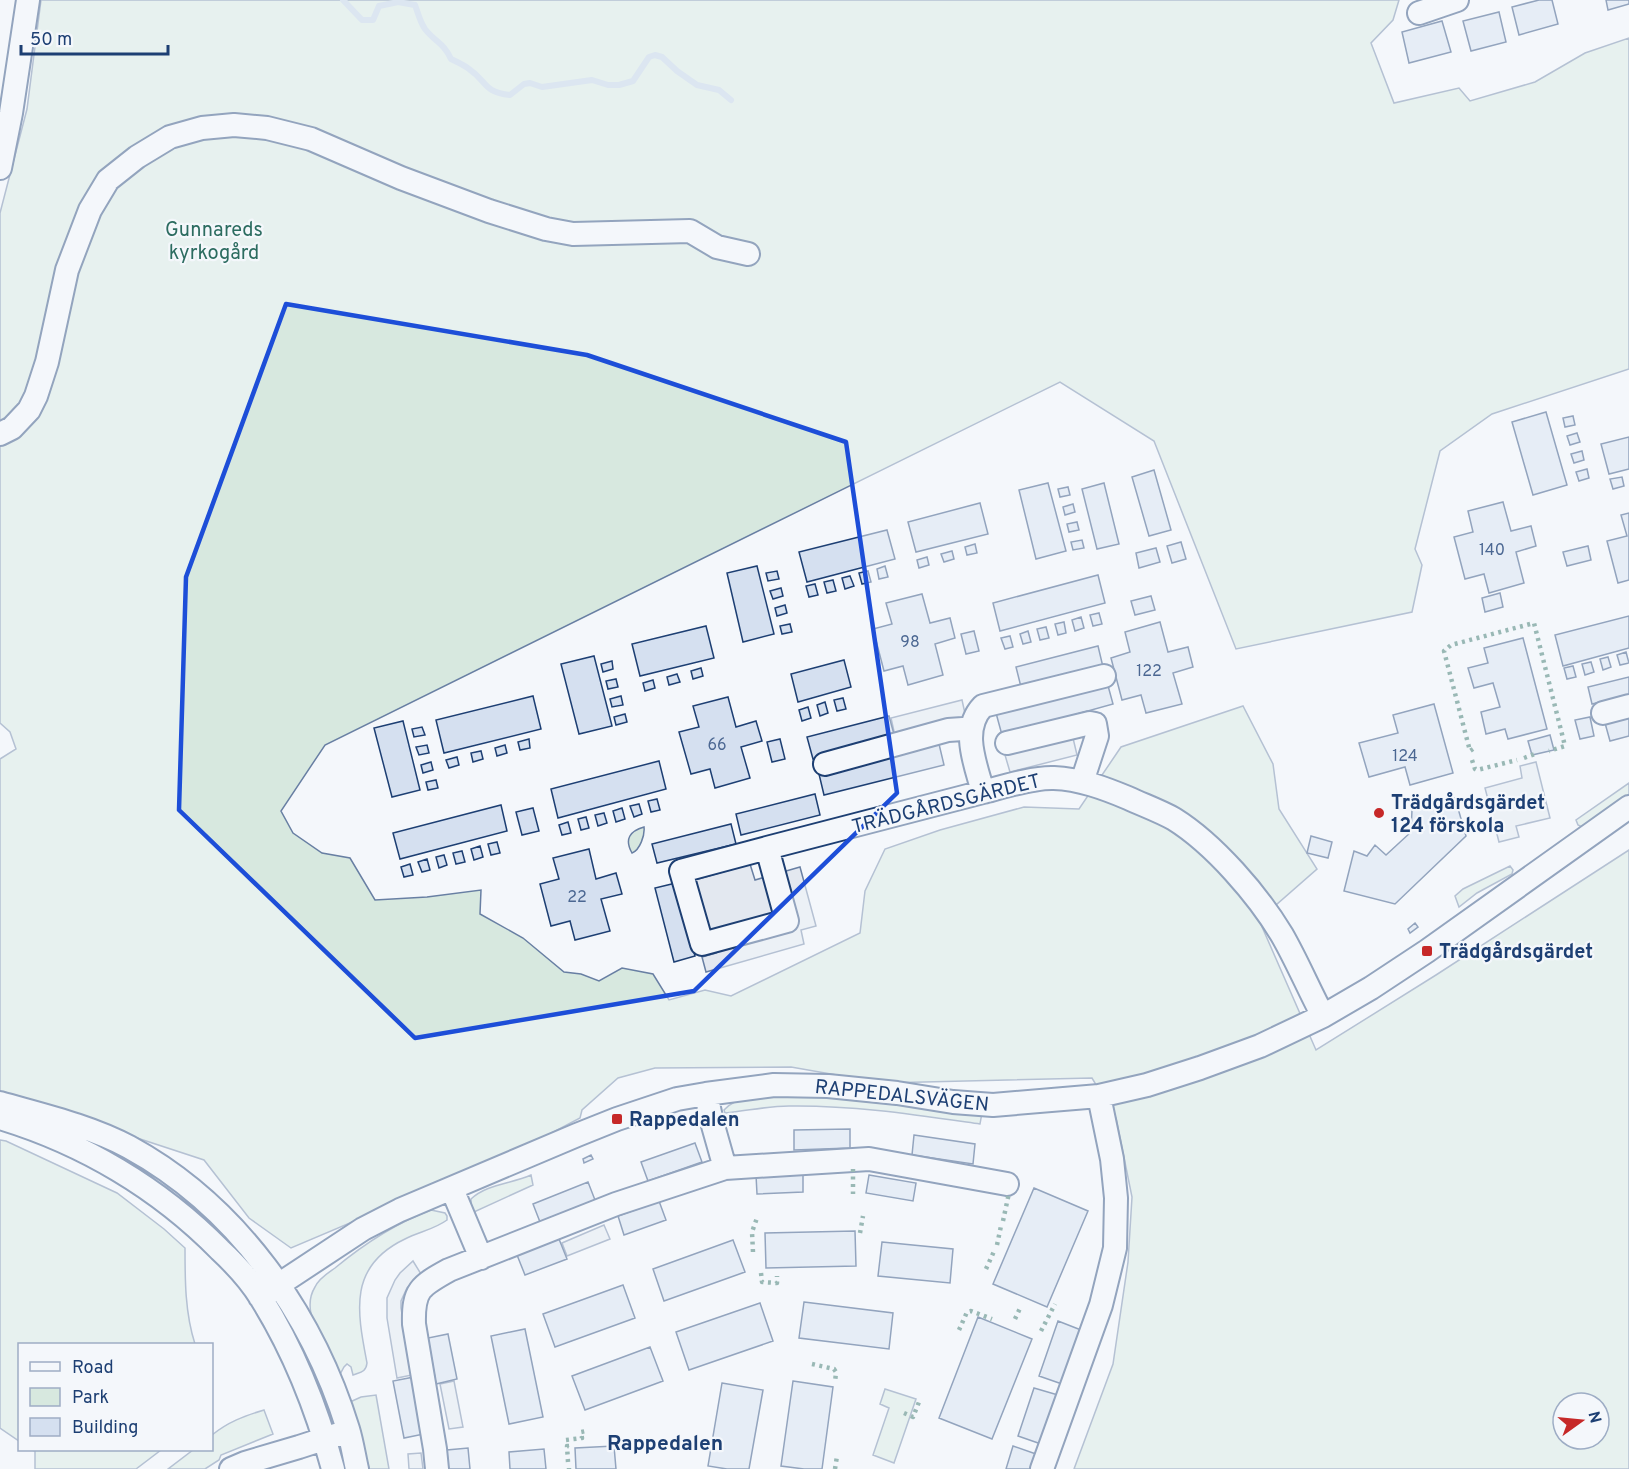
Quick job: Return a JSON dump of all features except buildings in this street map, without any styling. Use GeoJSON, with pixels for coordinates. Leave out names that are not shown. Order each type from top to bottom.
{"type":"FeatureCollection","features":[{"type":"Feature","properties":{"kind":"street"},"geometry":{"type":"LineString","coordinates":[[0,168],[11,113],[28,0]]}},
{"type":"Feature","properties":{"kind":"street"},"geometry":{"type":"LineString","coordinates":[[1419,13],[1457,0]]}},
{"type":"Feature","properties":{"kind":"street"},"geometry":{"type":"LineString","coordinates":[[0,435],[12,428],[29,410],[36,396],[47,362],[68,270],[90,210],[108,180],[136,157],[170,137],[202,128],[234,125],[267,128],[311,139],[401,178],[489,211],[546,229],[573,234],[690,231],[717,247],[748,254]]}},
{"type":"Feature","properties":{"kind":"street"},"geometry":{"type":"LineString","coordinates":[[983,792],[970,745],[979,710],[983,706],[1104,676]]}},
{"type":"Feature","properties":{"kind":"street"},"geometry":{"type":"LineString","coordinates":[[1603,713],[1629,706]]}},
{"type":"Feature","properties":{"kind":"street"},"geometry":{"type":"LineString","coordinates":[[1007,743],[1090,723],[1095,724],[1097,736],[1082,782]]}},
{"type":"Feature","properties":{"kind":"street"},"geometry":{"type":"LineString","coordinates":[[825,764],[948,730],[963,729],[971,734]]}},
{"type":"Feature","properties":{"kind":"street","name":"TRÄDGÅRDSGÄRDET"},"geometry":{"type":"LineString","coordinates":[[767,848],[787,921],[702,944],[681,871],[767,848],[1011,785],[1052,778],[1082,782],[1112,791],[1173,819],[1232,868],[1282,935],[1323,1016]]}},
{"type":"Feature","properties":{"kind":"street","name":"RAPPEDALSVÄGEN"},"geometry":{"type":"LineString","coordinates":[[270,1291],[363,1230],[400,1210],[616,1119],[677,1099],[774,1085],[828,1086],[993,1105],[1099,1096],[1147,1085],[1200,1068],[1260,1046],[1323,1016],[1371,988],[1427,951],[1629,807]]}},
{"type":"Feature","properties":{"kind":"street"},"geometry":{"type":"LineString","coordinates":[[706,1094],[725,1168]]}},
{"type":"Feature","properties":{"kind":"street"},"geometry":{"type":"LineString","coordinates":[[1042,1469],[1101,1305],[1115,1248],[1116,1198],[1112,1159],[1099,1096]]}},
{"type":"Feature","properties":{"kind":"street"},"geometry":{"type":"LineString","coordinates":[[0,1103],[72,1124],[127,1146],[190,1188],[216,1211],[260,1259],[298,1367],[312,1398],[333,1469]]}},
{"type":"Feature","properties":{"kind":"street"},"geometry":{"type":"LineString","coordinates":[[0,1118],[57,1139],[97,1157],[124,1173],[177,1210],[238,1268],[270,1291],[318,1352],[348,1430],[357,1469]]}},
{"type":"Feature","properties":{"kind":"street"},"geometry":{"type":"LineString","coordinates":[[437,1469],[414,1324],[415,1302],[417,1295],[428,1281],[448,1270],[616,1204],[725,1168],[869,1159],[1007,1184]]}},
{"type":"Feature","properties":{"kind":"street"},"geometry":{"type":"LineString","coordinates":[[452,1189],[481,1258]]}},
{"type":"Feature","properties":{"kind":"street"},"geometry":{"type":"LineString","coordinates":[[231,1469],[348,1430]]}},
{"type":"Feature","properties":{"kind":"highlighted area"},"geometry":{"type":"Polygon","coordinates":[[[286,304],[587,355],[846,442],[897,793],[694,991],[415,1038],[179,810],[186,577],[286,304]]]}},
{"type":"Feature","properties":{"kind":"green space","name":"Gunnareds kyrkogård"},"geometry":{"type":"Polygon","coordinates":[[[41,0],[1399,0],[1393,20],[1371,43],[1394,103],[1459,88],[1470,101],[1535,82],[1585,53],[1629,38],[1629,369],[1492,414],[1440,451],[1415,549],[1422,565],[1412,612],[1236,649],[1154,441],[1060,382],[325,745],[281,811],[293,833],[322,853],[350,858],[375,900],[427,897],[481,890],[480,914],[523,938],[564,972],[581,974],[599,981],[622,968],[653,974],[669,1000],[705,990],[731,996],[860,933],[865,891],[885,849],[940,830],[1024,807],[1079,809],[1121,747],[1243,706],[1273,764],[1279,809],[1317,869],[1259,920],[1316,1050],[1629,850],[1629,1469],[1074,1469],[1113,1364],[1128,1262],[1132,1197],[1116,1118],[1092,1078],[882,1083],[791,1067],[655,1068],[618,1078],[582,1110],[580,1118],[508,1156],[291,1248],[249,1218],[204,1160],[70,1116],[0,1096],[0,759],[16,749],[10,732],[0,723],[0,213],[27,109],[41,0]]]}},
{"type":"Feature","properties":{"kind":"green space"},"geometry":{"type":"Polygon","coordinates":[[[1629,783],[1629,794],[1582,827],[1578,825],[1576,820],[1629,783]]]}},
{"type":"Feature","properties":{"kind":"green space"},"geometry":{"type":"Polygon","coordinates":[[[644,827],[641,842],[632,853],[629,844],[630,836],[644,827]]]}},
{"type":"Feature","properties":{"kind":"green space"},"geometry":{"type":"Polygon","coordinates":[[[1510,866],[1513,870],[1512,874],[1477,893],[1459,907],[1455,896],[1463,889],[1510,866]]]}},
{"type":"Feature","properties":{"kind":"green space"},"geometry":{"type":"Polygon","coordinates":[[[765,1096],[821,1096],[982,1113],[980,1124],[837,1107],[781,1106],[725,1113],[724,1110],[737,1101],[765,1096]]]}},
{"type":"Feature","properties":{"kind":"green space"},"geometry":{"type":"Polygon","coordinates":[[[0,1140],[117,1193],[185,1248],[187,1308],[195,1343],[18,1343],[18,1440],[0,1428],[0,1140]]]}},
{"type":"Feature","properties":{"kind":"green space"},"geometry":{"type":"Polygon","coordinates":[[[531,1175],[533,1185],[474,1212],[471,1199],[477,1194],[531,1175]]]}},
{"type":"Feature","properties":{"kind":"green space"},"geometry":{"type":"Polygon","coordinates":[[[431,1210],[445,1213],[447,1220],[387,1250],[374,1262],[365,1276],[360,1308],[366,1368],[353,1375],[351,1367],[347,1364],[338,1378],[311,1314],[312,1293],[324,1276],[369,1243],[405,1221],[431,1210]]]}},
{"type":"Feature","properties":{"kind":"green space"},"geometry":{"type":"Polygon","coordinates":[[[885,1389],[916,1399],[894,1463],[873,1455],[889,1408],[880,1404],[885,1389]]]}},
{"type":"Feature","properties":{"kind":"green space"},"geometry":{"type":"Polygon","coordinates":[[[376,1395],[389,1469],[369,1469],[350,1402],[361,1397],[376,1395]]]}},
{"type":"Feature","properties":{"kind":"green space"},"geometry":{"type":"Polygon","coordinates":[[[264,1410],[273,1434],[221,1455],[219,1460],[205,1469],[168,1469],[192,1451],[213,1451],[213,1434],[243,1417],[264,1410]]]}},
{"type":"Feature","properties":{"kind":"green space"},"geometry":{"type":"Polygon","coordinates":[[[35,1451],[160,1451],[136,1469],[35,1469],[35,1451]]]}},
{"type":"Feature","properties":{"kind":"shaded area"},"geometry":{"type":"Polygon","coordinates":[[[962,700],[966,718],[895,736],[891,718],[962,700]]]}},
{"type":"Feature","properties":{"kind":"shaded area"},"geometry":{"type":"Polygon","coordinates":[[[1073,738],[1077,755],[1010,772],[1005,755],[1073,738]]]}},
{"type":"Feature","properties":{"kind":"shaded area"},"geometry":{"type":"Polygon","coordinates":[[[1536,762],[1550,818],[1516,826],[1519,837],[1499,842],[1485,788],[1522,778],[1520,766],[1536,762]]]}},
{"type":"Feature","properties":{"kind":"shaded area"},"geometry":{"type":"Polygon","coordinates":[[[750,864],[755,880],[800,867],[816,926],[801,930],[804,944],[706,972],[702,957],[716,953],[695,880],[750,864]]]}},
{"type":"Feature","properties":{"kind":"shaded area"},"geometry":{"type":"Polygon","coordinates":[[[604,1225],[610,1239],[567,1256],[562,1243],[604,1225]]]}},
{"type":"Feature","properties":{"kind":"shaded area"},"geometry":{"type":"Polygon","coordinates":[[[413,1261],[421,1274],[407,1288],[401,1301],[412,1375],[397,1378],[387,1318],[387,1298],[395,1280],[413,1261]]]}},
{"type":"Feature","properties":{"kind":"shaded area"},"geometry":{"type":"Polygon","coordinates":[[[454,1381],[463,1427],[449,1429],[440,1384],[454,1381]]]}},
{"type":"Feature","properties":{"kind":"shaded area"},"geometry":{"type":"Polygon","coordinates":[[[421,1453],[423,1469],[409,1469],[408,1454],[421,1453]]]}},
{"type":"Feature","properties":{"kind":"waterway"},"geometry":{"type":"LineString","coordinates":[[343,0],[362,20],[373,20],[379,6],[398,2],[415,5],[425,29],[445,49],[451,59],[469,69],[490,89],[501,94],[510,95],[524,84],[530,83],[542,87],[592,80],[608,85],[619,85],[633,81],[649,57],[655,55],[662,57],[697,85],[719,90],[731,100]]}},
{"type":"Feature","properties":{"kind":"hedge"},"geometry":{"type":"LineString","coordinates":[[1473,749],[1470,751],[1444,651],[1451,645],[1534,623],[1565,746],[1549,751]]}},
{"type":"Feature","properties":{"kind":"hedge"},"geometry":{"type":"LineString","coordinates":[[1524,758],[1535,754]]}},
{"type":"Feature","properties":{"kind":"hedge"},"geometry":{"type":"LineString","coordinates":[[1472,760],[1477,770],[1517,760]]}},
{"type":"Feature","properties":{"kind":"hedge"},"geometry":{"type":"LineString","coordinates":[[853,1169],[853,1194]]}},
{"type":"Feature","properties":{"kind":"hedge"},"geometry":{"type":"LineString","coordinates":[[1003,1221],[1009,1193]]}},
{"type":"Feature","properties":{"kind":"hedge"},"geometry":{"type":"LineString","coordinates":[[860,1233],[863,1216]]}},
{"type":"Feature","properties":{"kind":"hedge"},"geometry":{"type":"LineString","coordinates":[[753,1252],[752,1232],[757,1218]]}},
{"type":"Feature","properties":{"kind":"hedge"},"geometry":{"type":"LineString","coordinates":[[997,1245],[1001,1226]]}},
{"type":"Feature","properties":{"kind":"hedge"},"geometry":{"type":"LineString","coordinates":[[986,1269],[995,1249]]}},
{"type":"Feature","properties":{"kind":"hedge"},"geometry":{"type":"LineString","coordinates":[[761,1273],[762,1282],[777,1283],[777,1276]]}},
{"type":"Feature","properties":{"kind":"hedge"},"geometry":{"type":"LineString","coordinates":[[1041,1331],[1055,1304]]}},
{"type":"Feature","properties":{"kind":"hedge"},"geometry":{"type":"LineString","coordinates":[[1015,1319],[1021,1306]]}},
{"type":"Feature","properties":{"kind":"hedge"},"geometry":{"type":"LineString","coordinates":[[959,1330],[967,1312],[971,1311],[992,1319]]}},
{"type":"Feature","properties":{"kind":"hedge"},"geometry":{"type":"LineString","coordinates":[[812,1364],[834,1369],[835,1383]]}},
{"type":"Feature","properties":{"kind":"hedge"},"geometry":{"type":"LineString","coordinates":[[904,1413],[913,1417],[919,1402]]}},
{"type":"Feature","properties":{"kind":"hedge"},"geometry":{"type":"LineString","coordinates":[[566,1440],[582,1438],[581,1432],[586,1431]]}},
{"type":"Feature","properties":{"kind":"hedge"},"geometry":{"type":"LineString","coordinates":[[568,1462],[567,1446],[573,1446]]}},
{"type":"Feature","properties":{"kind":"hedge"},"geometry":{"type":"LineString","coordinates":[[835,1469],[837,1456]]}},
{"type":"Feature","properties":{"kind":"place","name":"Trädgårdsgärdet 124 förskola"},"geometry":{"type":"Point","coordinates":[1379,813]}},
{"type":"Feature","properties":{"kind":"place","name":"Trädgårdsgärdet"},"geometry":{"type":"Point","coordinates":[1427,951]}},
{"type":"Feature","properties":{"kind":"place","name":"Rappedalen"},"geometry":{"type":"Point","coordinates":[617,1119]}},
{"type":"Feature","properties":{"kind":"district","name":"Rappedalen"},"geometry":{"type":"Point","coordinates":[665,1443]}}]}
